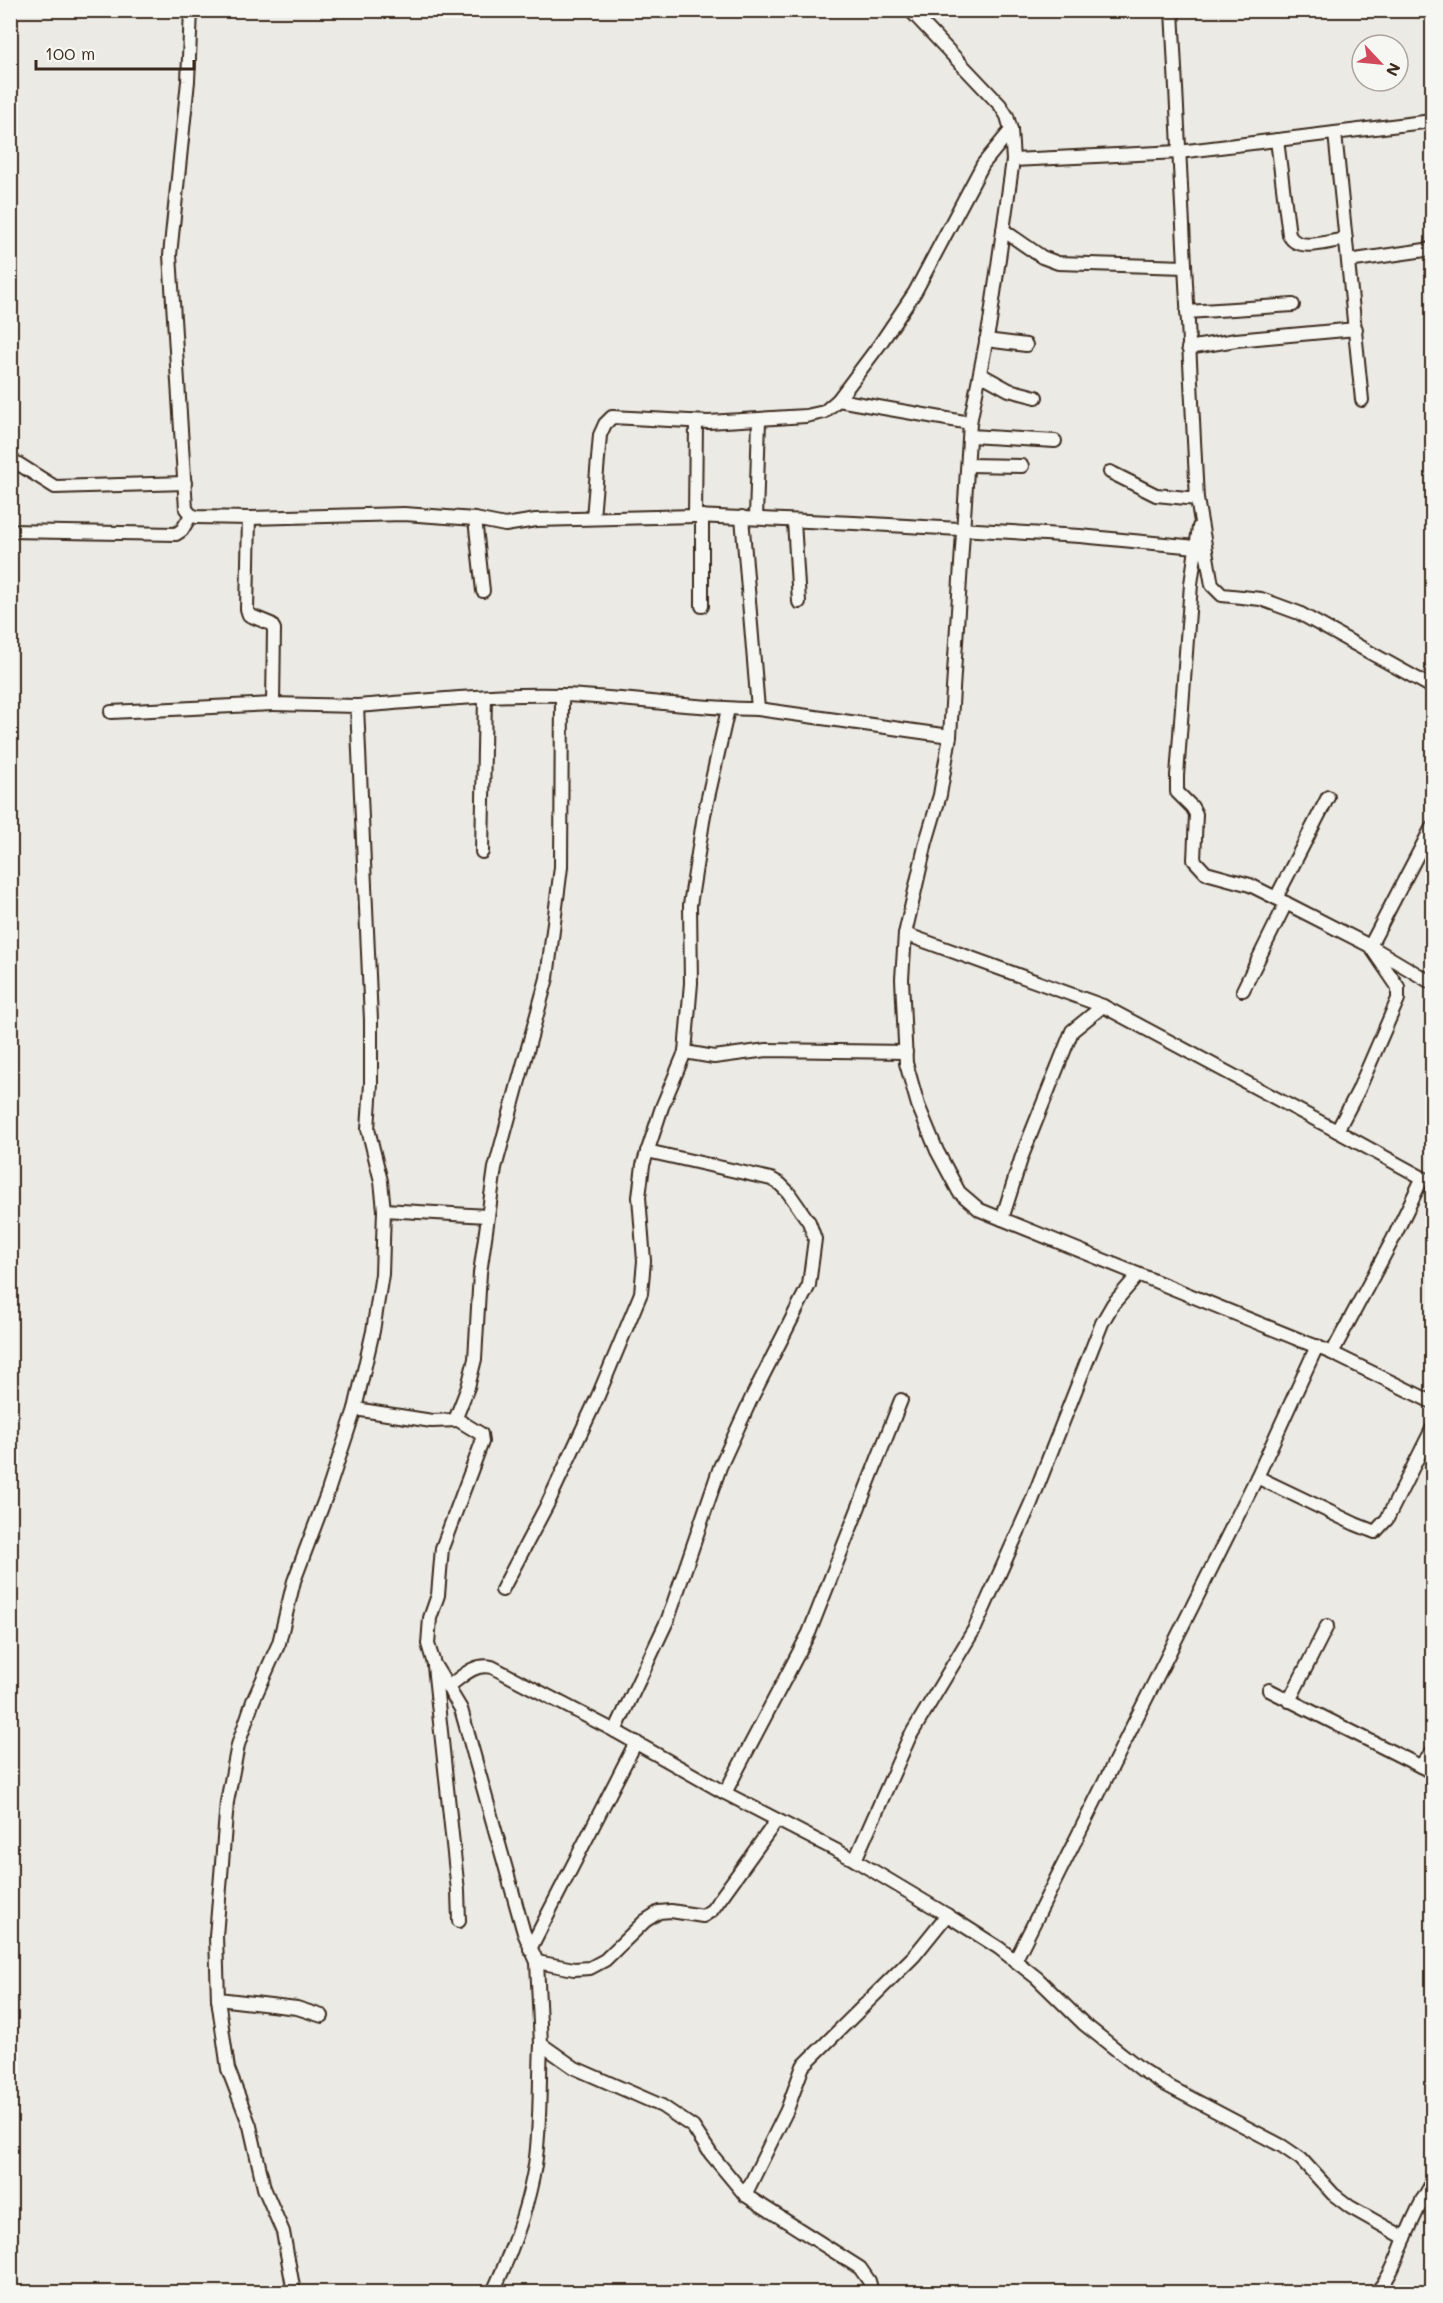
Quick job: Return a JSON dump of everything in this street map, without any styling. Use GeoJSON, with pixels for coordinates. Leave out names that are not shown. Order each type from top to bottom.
{"type":"FeatureCollection","features":[{"type":"Feature","properties":{"kind":"street"},"geometry":{"type":"LineString","coordinates":[[191,10],[188,81],[170,255],[186,509],[191,515],[249,518],[404,514],[475,519],[505,525],[536,520],[593,518],[742,517],[1080,536],[1196,547]]}},
{"type":"Feature","properties":{"kind":"street"},"geometry":{"type":"LineString","coordinates":[[909,10],[1007,116],[1011,130],[1013,160],[970,430],[950,736],[940,795],[926,842],[905,934],[902,979],[906,1063],[918,1106],[937,1151],[959,1192],[980,1210],[1317,1346],[1432,1402]]}},
{"type":"Feature","properties":{"kind":"street"},"geometry":{"type":"LineString","coordinates":[[1172,10],[1197,499],[1212,585],[1222,595],[1261,599],[1299,613],[1432,687]]}},
{"type":"Feature","properties":{"kind":"street"},"geometry":{"type":"LineString","coordinates":[[1013,160],[1179,152],[1432,121]]}},
{"type":"Feature","properties":{"kind":"street"},"geometry":{"type":"LineString","coordinates":[[593,518],[600,435],[605,424],[612,417],[696,422],[759,420],[824,412],[838,400],[915,292],[983,164],[1011,130]]}},
{"type":"Feature","properties":{"kind":"street"},"geometry":{"type":"LineString","coordinates":[[1335,133],[1362,400]]}},
{"type":"Feature","properties":{"kind":"street"},"geometry":{"type":"LineString","coordinates":[[1277,140],[1289,235],[1292,240],[1301,245],[1346,239]]}},
{"type":"Feature","properties":{"kind":"street"},"geometry":{"type":"LineString","coordinates":[[1003,230],[1042,257],[1058,263],[1185,267]]}},
{"type":"Feature","properties":{"kind":"street"},"geometry":{"type":"LineString","coordinates":[[1348,261],[1432,249]]}},
{"type":"Feature","properties":{"kind":"street"},"geometry":{"type":"LineString","coordinates":[[1187,312],[1293,304]]}},
{"type":"Feature","properties":{"kind":"street"},"geometry":{"type":"LineString","coordinates":[[1188,348],[1236,340],[1356,329]]}},
{"type":"Feature","properties":{"kind":"street"},"geometry":{"type":"LineString","coordinates":[[986,340],[1026,345]]}},
{"type":"Feature","properties":{"kind":"street"},"geometry":{"type":"LineString","coordinates":[[980,374],[1009,390],[1036,397]]}},
{"type":"Feature","properties":{"kind":"street"},"geometry":{"type":"LineString","coordinates":[[838,400],[970,430],[1056,441]]}},
{"type":"Feature","properties":{"kind":"street"},"geometry":{"type":"LineString","coordinates":[[756,518],[759,420]]}},
{"type":"Feature","properties":{"kind":"street"},"geometry":{"type":"LineString","coordinates":[[696,422],[702,606]]}},
{"type":"Feature","properties":{"kind":"street"},"geometry":{"type":"LineString","coordinates":[[17,463],[56,487],[184,483]]}},
{"type":"Feature","properties":{"kind":"street"},"geometry":{"type":"LineString","coordinates":[[968,465],[1022,466]]}},
{"type":"Feature","properties":{"kind":"street"},"geometry":{"type":"LineString","coordinates":[[1110,472],[1156,495],[1197,499]]}},
{"type":"Feature","properties":{"kind":"street"},"geometry":{"type":"LineString","coordinates":[[10,531],[176,534],[182,530],[191,515]]}},
{"type":"Feature","properties":{"kind":"street"},"geometry":{"type":"LineString","coordinates":[[742,517],[758,709]]}},
{"type":"Feature","properties":{"kind":"street"},"geometry":{"type":"LineString","coordinates":[[249,518],[247,609],[249,615],[271,624],[274,629],[273,704]]}},
{"type":"Feature","properties":{"kind":"street"},"geometry":{"type":"LineString","coordinates":[[475,519],[483,591]]}},
{"type":"Feature","properties":{"kind":"street"},"geometry":{"type":"LineString","coordinates":[[1200,520],[1177,776],[1178,792],[1196,814],[1193,854],[1198,866],[1206,873],[1250,885],[1281,900],[1370,946],[1432,983]]}},
{"type":"Feature","properties":{"kind":"street"},"geometry":{"type":"LineString","coordinates":[[794,521],[799,602]]}},
{"type":"Feature","properties":{"kind":"street"},"geometry":{"type":"LineString","coordinates":[[111,712],[273,704],[357,706],[485,697],[562,695],[728,709],[758,709],[950,736]]}},
{"type":"Feature","properties":{"kind":"street"},"geometry":{"type":"LineString","coordinates":[[458,1420],[457,1415],[468,1387],[475,1359],[480,1274],[495,1168],[547,978],[561,867],[562,695]]}},
{"type":"Feature","properties":{"kind":"street"},"geometry":{"type":"LineString","coordinates":[[482,852],[485,697]]}},
{"type":"Feature","properties":{"kind":"street"},"geometry":{"type":"LineString","coordinates":[[294,2292],[283,2232],[264,2188],[250,2126],[228,2069],[218,1999],[216,1936],[227,1802],[238,1745],[253,1701],[279,1643],[294,1581],[328,1491],[355,1409],[373,1331],[382,1274],[384,1210],[381,1181],[368,1129],[371,1093],[371,1020],[357,706]]}},
{"type":"Feature","properties":{"kind":"street"},"geometry":{"type":"LineString","coordinates":[[502,1590],[548,1503],[593,1407],[641,1293],[644,1261],[639,1197],[643,1165],[662,1107],[685,1052],[691,983],[690,905],[704,815],[728,709]]}},
{"type":"Feature","properties":{"kind":"street"},"geometry":{"type":"LineString","coordinates":[[1243,990],[1328,798]]}},
{"type":"Feature","properties":{"kind":"street"},"geometry":{"type":"LineString","coordinates":[[1370,946],[1432,827]]}},
{"type":"Feature","properties":{"kind":"street"},"geometry":{"type":"LineString","coordinates":[[905,934],[1103,1006],[1427,1181],[1332,1353]]}},
{"type":"Feature","properties":{"kind":"street"},"geometry":{"type":"LineString","coordinates":[[1336,1131],[1358,1091],[1398,999],[1398,987],[1370,946]]}},
{"type":"Feature","properties":{"kind":"street"},"geometry":{"type":"LineString","coordinates":[[1002,1219],[1022,1156],[1072,1031],[1103,1006]]}},
{"type":"Feature","properties":{"kind":"street"},"geometry":{"type":"LineString","coordinates":[[685,1052],[714,1057],[778,1050],[906,1052]]}},
{"type":"Feature","properties":{"kind":"street"},"geometry":{"type":"LineString","coordinates":[[615,1731],[668,1619],[720,1467],[752,1397],[809,1285],[815,1239],[809,1222],[788,1192],[771,1179],[647,1151]]}},
{"type":"Feature","properties":{"kind":"street"},"geometry":{"type":"LineString","coordinates":[[384,1210],[488,1216]]}},
{"type":"Feature","properties":{"kind":"street"},"geometry":{"type":"LineString","coordinates":[[855,1860],[909,1738],[975,1628],[1031,1503],[1102,1323],[1113,1304],[1138,1275]]}},
{"type":"Feature","properties":{"kind":"street"},"geometry":{"type":"LineString","coordinates":[[1015,1961],[1257,1477],[1317,1346]]}},
{"type":"Feature","properties":{"kind":"street"},"geometry":{"type":"LineString","coordinates":[[725,1793],[809,1633],[901,1400]]}},
{"type":"Feature","properties":{"kind":"street"},"geometry":{"type":"LineString","coordinates":[[355,1409],[432,1421],[458,1420],[480,1434],[482,1442],[442,1548],[438,1595],[430,1618],[428,1644],[434,1664],[458,1891],[459,1921]]}},
{"type":"Feature","properties":{"kind":"street"},"geometry":{"type":"LineString","coordinates":[[1257,1477],[1375,1532],[1387,1519],[1432,1429]]}},
{"type":"Feature","properties":{"kind":"street"},"geometry":{"type":"LineString","coordinates":[[1289,1701],[1327,1626]]}},
{"type":"Feature","properties":{"kind":"street"},"geometry":{"type":"LineString","coordinates":[[434,1664],[461,1709],[524,1933],[537,1962],[541,2044],[534,2165],[520,2221],[505,2267],[493,2292]]}},
{"type":"Feature","properties":{"kind":"street"},"geometry":{"type":"LineString","coordinates":[[449,1686],[472,1669],[482,1665],[492,1667],[615,1731],[725,1793],[855,1860],[947,1915],[1015,1961],[1037,1978],[1084,2024],[1142,2070],[1282,2146],[1301,2159],[1333,2194],[1350,2207],[1405,2238]]}},
{"type":"Feature","properties":{"kind":"street"},"geometry":{"type":"LineString","coordinates":[[1269,1690],[1432,1772]]}},
{"type":"Feature","properties":{"kind":"street"},"geometry":{"type":"LineString","coordinates":[[530,1949],[636,1743]]}},
{"type":"Feature","properties":{"kind":"street"},"geometry":{"type":"LineString","coordinates":[[1420,1766],[1432,1752]]}},
{"type":"Feature","properties":{"kind":"street"},"geometry":{"type":"LineString","coordinates":[[537,1962],[574,1969],[590,1968],[605,1960],[645,1921],[659,1912],[671,1911],[703,1916],[712,1910],[777,1820]]}},
{"type":"Feature","properties":{"kind":"street"},"geometry":{"type":"LineString","coordinates":[[745,2195],[787,2110],[803,2066],[914,1956],[947,1915]]}},
{"type":"Feature","properties":{"kind":"street"},"geometry":{"type":"LineString","coordinates":[[218,1999],[297,2008],[322,2016]]}},
{"type":"Feature","properties":{"kind":"street"},"geometry":{"type":"LineString","coordinates":[[541,2044],[575,2068],[662,2106],[693,2127],[711,2154],[745,2195],[860,2268],[869,2281],[872,2292]]}},
{"type":"Feature","properties":{"kind":"street"},"geometry":{"type":"LineString","coordinates":[[1376,2292],[1393,2266],[1422,2199],[1432,2182]]}},
{"type":"Feature","properties":{"kind":"street"},"geometry":{"type":"LineString","coordinates":[[1422,2199],[1432,2207]]}}]}
